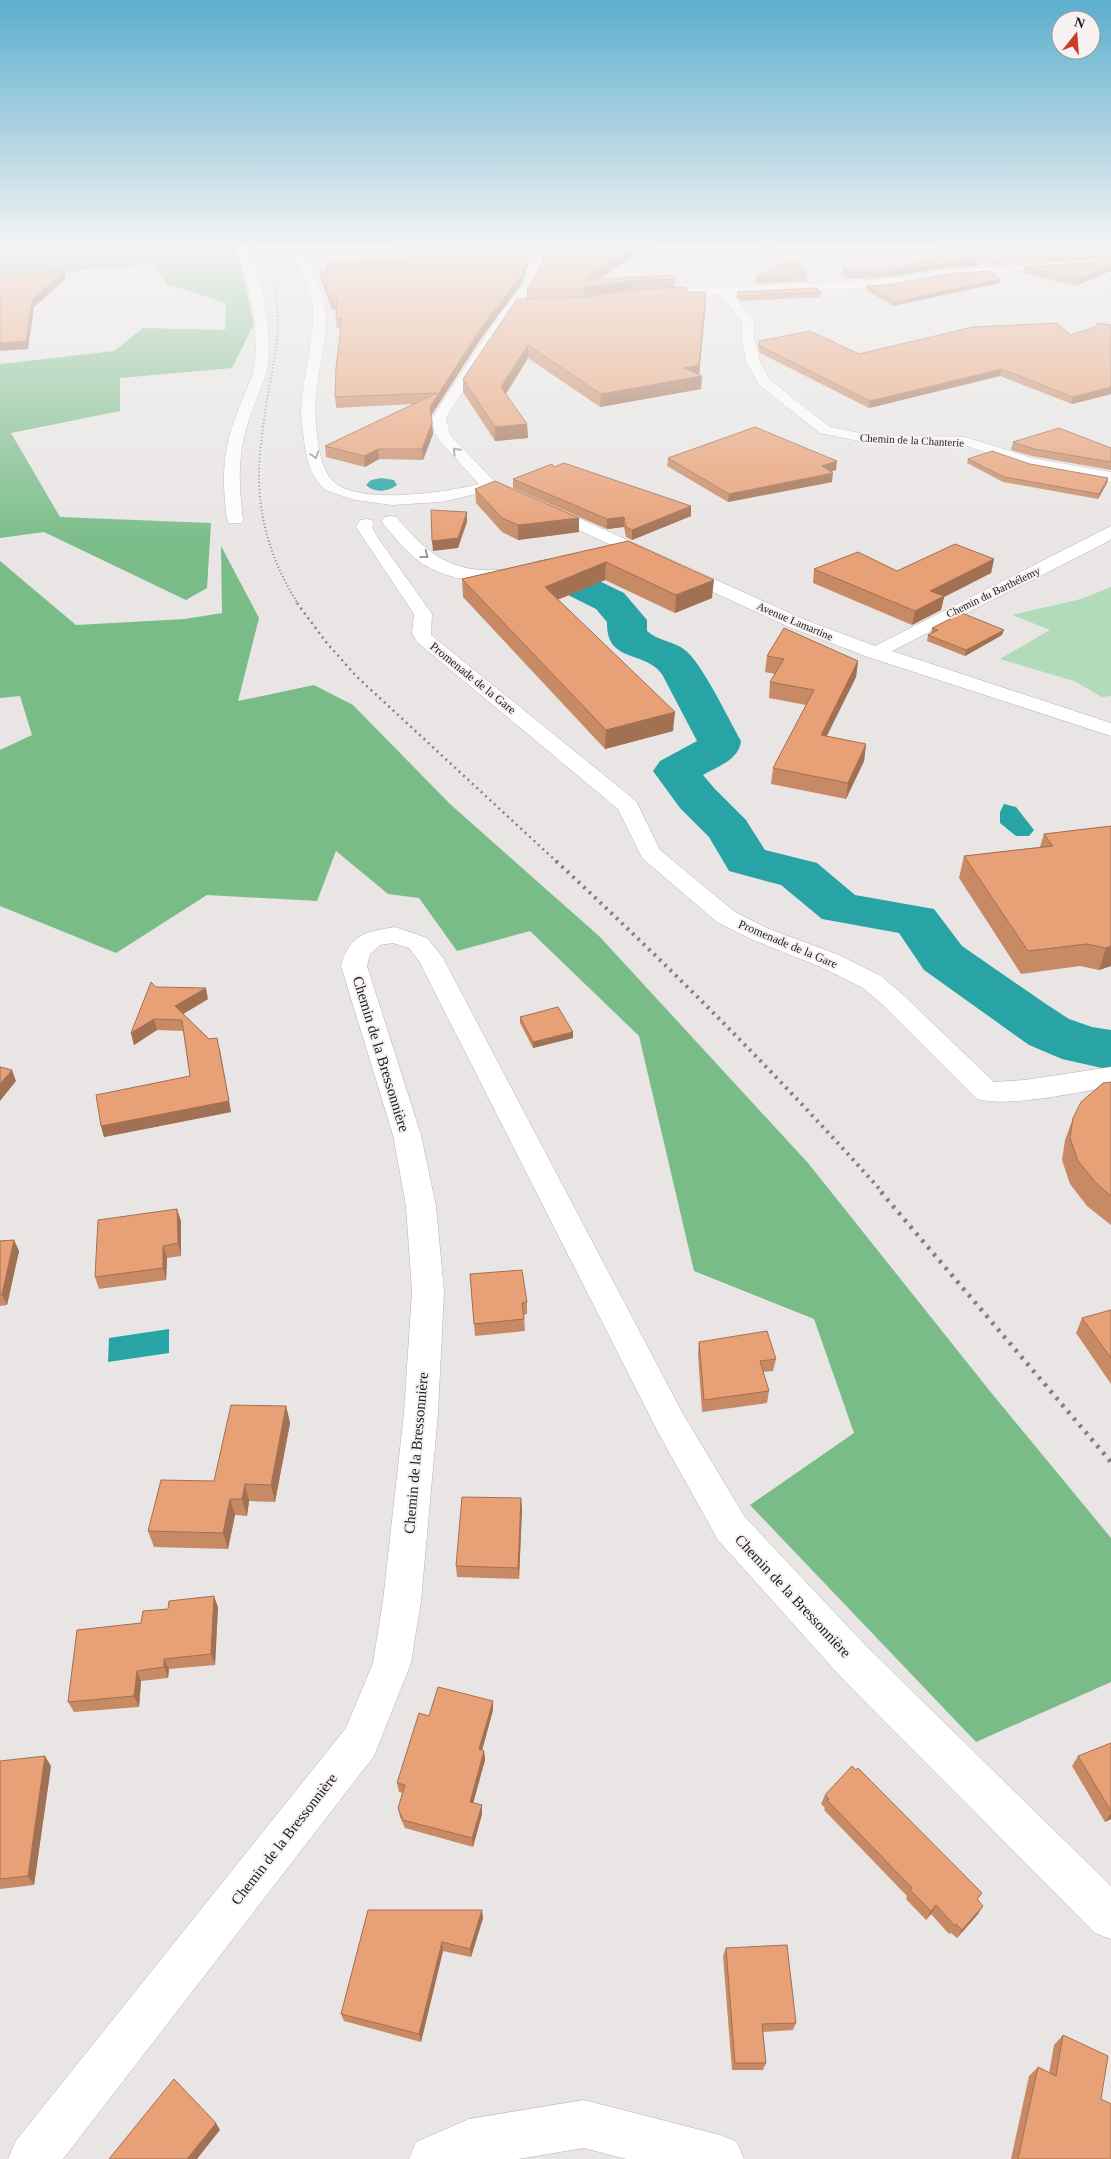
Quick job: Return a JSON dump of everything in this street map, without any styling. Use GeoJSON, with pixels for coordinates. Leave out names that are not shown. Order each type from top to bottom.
{"type":"FeatureCollection","features":[{"type":"Feature","properties":{"kind":"street"},"geometry":{"type":"LineString","coordinates":[[235,520],[230,484],[234,446],[260,369],[261,345]]}},
{"type":"Feature","properties":{"kind":"street"},"geometry":{"type":"LineString","coordinates":[[316,345],[308,407],[310,439],[319,469],[327,483],[356,511],[390,521],[424,558],[457,571],[482,576],[533,572]]}},
{"type":"Feature","properties":{"kind":"street"},"geometry":{"type":"LineString","coordinates":[[490,345],[452,395],[439,418],[442,432],[449,443],[490,486]]}},
{"type":"Feature","properties":{"kind":"street","name":"Chemin de la Chanterie"},"geometry":{"type":"LineString","coordinates":[[749,345],[753,362],[764,382],[826,430],[848,436],[869,438],[966,442],[1029,462],[1111,477]]}},
{"type":"Feature","properties":{"kind":"street"},"geometry":{"type":"LineString","coordinates":[[356,511],[379,500],[410,501],[490,486]]}},
{"type":"Feature","properties":{"kind":"street","name":"Avenue Lamartine"},"geometry":{"type":"LineString","coordinates":[[490,486],[796,623],[875,653],[1111,730]]}},
{"type":"Feature","properties":{"kind":"street"},"geometry":{"type":"LineString","coordinates":[[390,521],[401,516],[410,501]]}},
{"type":"Feature","properties":{"kind":"street","name":"Promenade de la Gare"},"geometry":{"type":"LineString","coordinates":[[356,511],[370,538],[423,614],[422,633],[424,638],[628,806],[650,853],[726,917],[760,934],[830,961],[872,982],[892,998],[987,1092],[1025,1090],[1111,1076]]}},
{"type":"Feature","properties":{"kind":"street","name":"Chemin du Barthélemy"},"geometry":{"type":"LineString","coordinates":[[875,653],[1090,544],[1111,531]]}},
{"type":"Feature","properties":{"kind":"street"},"geometry":{"type":"LineString","coordinates":[[597,552],[620,543]]}},
{"type":"Feature","properties":{"kind":"street","name":"Chemin de la Bressonnière"},"geometry":{"type":"LineString","coordinates":[[32,2159],[360,1742],[392,1663],[402,1601],[420,1423],[428,1291],[421,1206],[407,1135],[354,966],[358,951],[372,939],[395,935],[418,943],[430,958],[671,1424],[731,1528],[854,1661],[1111,1918]]}},
{"type":"Feature","properties":{"kind":"street"},"geometry":{"type":"LineString","coordinates":[[433,2159],[469,2143],[584,2124],[720,2159]]}},
{"type":"Feature","properties":{"kind":"green space"},"geometry":{"type":"Polygon","coordinates":[[[122,345],[244,345],[232,368],[120,378],[120,411],[11,433],[60,517],[211,523],[207,588],[186,600],[44,532],[0,538],[0,364],[114,351],[122,345]]]}},
{"type":"Feature","properties":{"kind":"green space"},"geometry":{"type":"Polygon","coordinates":[[[221,546],[259,618],[238,701],[314,685],[353,705],[450,804],[599,936],[808,1163],[989,1390],[1111,1538],[1111,1682],[976,1742],[750,1505],[854,1433],[814,1319],[694,1271],[639,1036],[530,931],[457,951],[419,898],[388,894],[336,851],[317,901],[207,895],[116,953],[0,906],[0,750],[32,735],[20,696],[0,698],[0,561],[76,625],[185,619],[222,613],[221,546]]]}},
{"type":"Feature","properties":{"kind":"green space"},"geometry":{"type":"Polygon","coordinates":[[[1111,587],[1111,696],[1102,697],[1074,681],[1000,659],[1050,630],[1012,615],[1081,599],[1111,587]]]}},
{"type":"Feature","properties":{"kind":"water"},"geometry":{"type":"Polygon","coordinates":[[[381,478],[394,480],[397,485],[381,491],[369,488],[366,485],[371,480],[381,478]]]}},
{"type":"Feature","properties":{"kind":"water"},"geometry":{"type":"Polygon","coordinates":[[[1004,804],[1016,807],[1034,830],[1029,836],[1016,836],[1000,823],[1000,812],[1004,804]]]}},
{"type":"Feature","properties":{"kind":"water"},"geometry":{"type":"Polygon","coordinates":[[[169,1329],[169,1353],[108,1362],[109,1338],[169,1329]]]}},
{"type":"Feature","properties":{"kind":"building"},"geometry":{"type":"Polygon","coordinates":[[[339,345],[470,345],[430,407],[432,423],[422,449],[378,449],[364,456],[325,446],[437,393],[335,397],[339,345]]]}},
{"type":"Feature","properties":{"kind":"building"},"geometry":{"type":"Polygon","coordinates":[[[486,345],[701,345],[699,365],[684,368],[702,376],[601,394],[528,345],[501,387],[527,424],[495,427],[463,379],[486,345]]]}},
{"type":"Feature","properties":{"kind":"building"},"geometry":{"type":"Polygon","coordinates":[[[760,345],[839,345],[859,354],[898,345],[1111,345],[1111,387],[1073,397],[1002,369],[870,401],[760,345]]]}},
{"type":"Feature","properties":{"kind":"building"},"geometry":{"type":"Polygon","coordinates":[[[755,427],[837,461],[822,466],[833,473],[729,494],[668,458],[755,427]]]}},
{"type":"Feature","properties":{"kind":"building"},"geometry":{"type":"Polygon","coordinates":[[[1059,428],[1111,448],[1111,462],[1034,449],[1013,442],[1059,428]]]}},
{"type":"Feature","properties":{"kind":"building"},"geometry":{"type":"Polygon","coordinates":[[[992,451],[1030,464],[1108,478],[1099,494],[1004,477],[968,459],[992,451]]]}},
{"type":"Feature","properties":{"kind":"building"},"geometry":{"type":"Polygon","coordinates":[[[564,463],[691,506],[632,530],[626,527],[624,517],[607,519],[513,479],[552,464],[554,467],[564,463]]]}},
{"type":"Feature","properties":{"kind":"building"},"geometry":{"type":"Polygon","coordinates":[[[495,481],[579,518],[518,525],[502,518],[475,489],[495,481]]]}},
{"type":"Feature","properties":{"kind":"building"},"geometry":{"type":"Polygon","coordinates":[[[431,510],[467,512],[458,538],[432,541],[431,510]]]}},
{"type":"Feature","properties":{"kind":"building"},"geometry":{"type":"Polygon","coordinates":[[[628,541],[714,580],[676,595],[606,562],[545,587],[675,712],[606,730],[462,579],[628,541]]]}},
{"type":"Feature","properties":{"kind":"building"},"geometry":{"type":"Polygon","coordinates":[[[955,544],[994,559],[930,591],[944,596],[915,611],[814,569],[858,552],[897,571],[955,544]]]}},
{"type":"Feature","properties":{"kind":"building"},"geometry":{"type":"Polygon","coordinates":[[[962,613],[1004,630],[966,650],[928,635],[938,630],[932,628],[962,613]]]}},
{"type":"Feature","properties":{"kind":"building"},"geometry":{"type":"Polygon","coordinates":[[[784,628],[858,661],[821,735],[866,744],[848,783],[773,768],[814,690],[770,682],[784,659],[767,656],[784,628]]]}},
{"type":"Feature","properties":{"kind":"building"},"geometry":{"type":"Polygon","coordinates":[[[1111,826],[1111,946],[1106,948],[1087,944],[1028,951],[964,856],[1053,846],[1044,834],[1111,826]]]}},
{"type":"Feature","properties":{"kind":"building"},"geometry":{"type":"Polygon","coordinates":[[[151,982],[156,987],[206,988],[175,1006],[209,1039],[217,1038],[229,1101],[101,1126],[96,1095],[190,1076],[182,1020],[154,1019],[131,1033],[151,982]]]}},
{"type":"Feature","properties":{"kind":"building"},"geometry":{"type":"Polygon","coordinates":[[[558,1007],[573,1032],[533,1042],[520,1017],[558,1007]]]}},
{"type":"Feature","properties":{"kind":"building"},"geometry":{"type":"Polygon","coordinates":[[[0,1067],[12,1070],[0,1084],[0,1067]]]}},
{"type":"Feature","properties":{"kind":"building"},"geometry":{"type":"Polygon","coordinates":[[[1111,1082],[1111,1196],[1096,1183],[1078,1161],[1070,1138],[1073,1118],[1081,1102],[1103,1083],[1111,1082]]]}},
{"type":"Feature","properties":{"kind":"building"},"geometry":{"type":"Polygon","coordinates":[[[177,1209],[178,1243],[163,1246],[163,1268],[95,1277],[98,1220],[177,1209]]]}},
{"type":"Feature","properties":{"kind":"building"},"geometry":{"type":"Polygon","coordinates":[[[14,1240],[2,1294],[0,1294],[0,1241],[14,1240]]]}},
{"type":"Feature","properties":{"kind":"building"},"geometry":{"type":"Polygon","coordinates":[[[522,1270],[527,1302],[522,1303],[524,1319],[474,1324],[470,1274],[522,1270]]]}},
{"type":"Feature","properties":{"kind":"building"},"geometry":{"type":"Polygon","coordinates":[[[1111,1310],[1111,1358],[1082,1318],[1111,1310]]]}},
{"type":"Feature","properties":{"kind":"building"},"geometry":{"type":"Polygon","coordinates":[[[767,1331],[776,1359],[760,1361],[769,1391],[704,1400],[699,1342],[767,1331]]]}},
{"type":"Feature","properties":{"kind":"building"},"geometry":{"type":"Polygon","coordinates":[[[231,1405],[286,1406],[271,1485],[245,1484],[242,1499],[230,1499],[223,1533],[148,1531],[161,1480],[214,1481],[231,1405]]]}},
{"type":"Feature","properties":{"kind":"building"},"geometry":{"type":"Polygon","coordinates":[[[462,1497],[521,1498],[518,1568],[456,1566],[462,1497]]]}},
{"type":"Feature","properties":{"kind":"building"},"geometry":{"type":"Polygon","coordinates":[[[214,1596],[211,1654],[164,1659],[164,1667],[137,1671],[134,1696],[68,1702],[77,1630],[141,1623],[143,1611],[168,1609],[169,1601],[214,1596]]]}},
{"type":"Feature","properties":{"kind":"building"},"geometry":{"type":"Polygon","coordinates":[[[438,1687],[493,1701],[479,1749],[484,1751],[470,1802],[482,1805],[472,1838],[403,1820],[398,1808],[405,1785],[397,1783],[419,1713],[429,1716],[438,1687]]]}},
{"type":"Feature","properties":{"kind":"building"},"geometry":{"type":"Polygon","coordinates":[[[1111,1743],[1111,1811],[1078,1756],[1111,1743]]]}},
{"type":"Feature","properties":{"kind":"building"},"geometry":{"type":"Polygon","coordinates":[[[45,1756],[28,1876],[0,1879],[0,1761],[45,1756]]]}},
{"type":"Feature","properties":{"kind":"building"},"geometry":{"type":"Polygon","coordinates":[[[852,1766],[856,1770],[858,1768],[982,1893],[977,1899],[983,1906],[962,1930],[956,1924],[955,1926],[936,1905],[931,1911],[910,1890],[912,1888],[827,1800],[829,1799],[825,1795],[852,1766]]]}},
{"type":"Feature","properties":{"kind":"building"},"geometry":{"type":"Polygon","coordinates":[[[368,1910],[482,1910],[470,1949],[442,1942],[419,2034],[341,2014],[368,1910]]]}},
{"type":"Feature","properties":{"kind":"building"},"geometry":{"type":"Polygon","coordinates":[[[787,1945],[796,2023],[762,2024],[766,2063],[735,2063],[726,1948],[787,1945]]]}},
{"type":"Feature","properties":{"kind":"building"},"geometry":{"type":"Polygon","coordinates":[[[1063,2035],[1108,2056],[1101,2099],[1111,2104],[1111,2159],[1018,2159],[1038,2067],[1056,2076],[1063,2035]]]}},
{"type":"Feature","properties":{"kind":"building"},"geometry":{"type":"Polygon","coordinates":[[[174,2079],[216,2123],[187,2159],[109,2159],[174,2079]]]}},
{"type":"Feature","properties":{"kind":"waterway"},"geometry":{"type":"LineString","coordinates":[[547,570],[610,601],[627,620],[627,635],[640,646],[670,658],[682,673],[719,741],[718,748],[676,771],[697,798],[729,830],[747,860],[799,874],[840,908],[916,920],[943,958],[1026,1017],[1049,1032],[1082,1045],[1111,1050]]}},
{"type":"Feature","properties":{"kind":"railway"},"geometry":{"type":"LineString","coordinates":[[276,345],[260,451],[259,488],[268,540],[281,572],[298,604]]}},
{"type":"Feature","properties":{"kind":"railway"},"geometry":{"type":"LineString","coordinates":[[297,603],[326,642],[356,676],[557,862]]}},
{"type":"Feature","properties":{"kind":"railway"},"geometry":{"type":"LineString","coordinates":[[556,861],[641,941],[723,1023],[804,1106],[883,1193]]}},
{"type":"Feature","properties":{"kind":"railway"},"geometry":{"type":"LineString","coordinates":[[881,1192],[1111,1462]]}}]}
